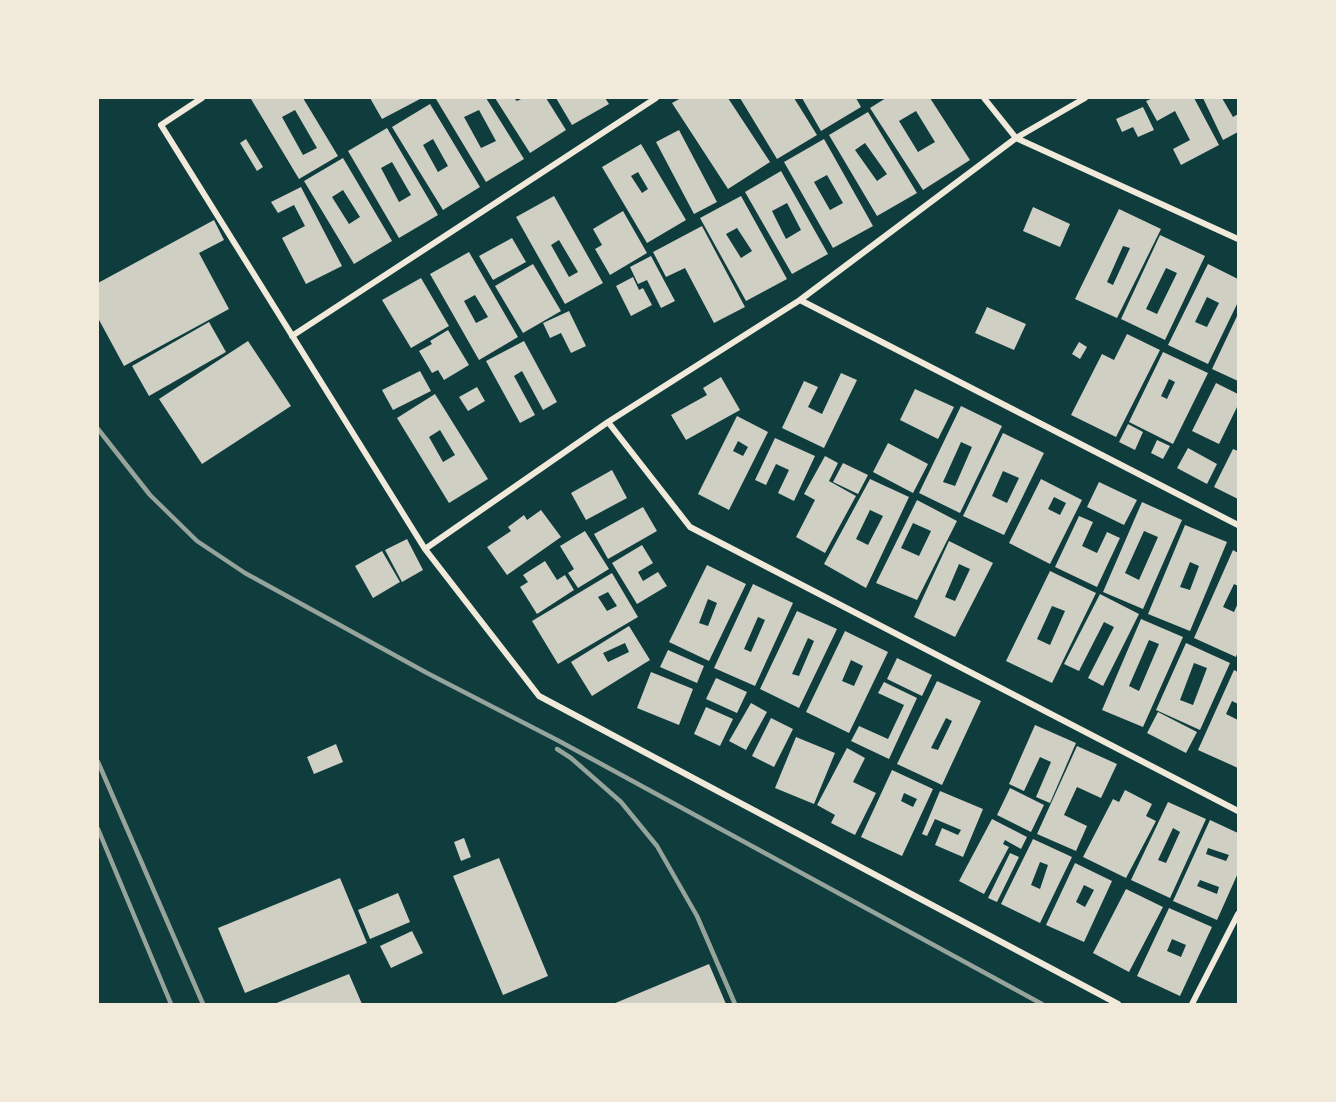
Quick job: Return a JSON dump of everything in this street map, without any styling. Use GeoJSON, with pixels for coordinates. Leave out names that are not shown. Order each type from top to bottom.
{"type":"FeatureCollection","features":[{"type":"Feature","properties":{"kind":"street"},"geometry":{"type":"LineString","coordinates":[[202,98],[161,125],[425,549],[539,696],[1118,1005]]}},
{"type":"Feature","properties":{"kind":"street"},"geometry":{"type":"LineString","coordinates":[[292,336],[656,98]]}},
{"type":"Feature","properties":{"kind":"street"},"geometry":{"type":"LineString","coordinates":[[984,98],[1016,138],[1239,239]]}},
{"type":"Feature","properties":{"kind":"street"},"geometry":{"type":"LineString","coordinates":[[425,549],[608,422],[800,300],[1016,138],[1085,98]]}},
{"type":"Feature","properties":{"kind":"street"},"geometry":{"type":"LineString","coordinates":[[800,300],[1239,525]]}},
{"type":"Feature","properties":{"kind":"street"},"geometry":{"type":"LineString","coordinates":[[608,422],[690,527],[1239,811]]}},
{"type":"Feature","properties":{"kind":"street"},"geometry":{"type":"LineString","coordinates":[[1192,1005],[1239,914]]}},
{"type":"Feature","properties":{"kind":"building"},"geometry":{"type":"Polygon","coordinates":[[[303,98],[338,156],[299,179],[251,99],[303,98]],[[295,110],[282,117],[303,155],[317,148],[295,110]]]}},
{"type":"Feature","properties":{"kind":"building"},"geometry":{"type":"Polygon","coordinates":[[[370,98],[422,98],[382,119],[370,98]]]}},
{"type":"Feature","properties":{"kind":"building"},"geometry":{"type":"Polygon","coordinates":[[[486,98],[524,159],[486,182],[436,99],[486,98]],[[479,110],[464,117],[481,148],[496,141],[479,110]]]}},
{"type":"Feature","properties":{"kind":"building"},"geometry":{"type":"Polygon","coordinates":[[[495,98],[514,98],[517,101],[523,98],[546,98],[566,130],[530,153],[495,98]]]}},
{"type":"Feature","properties":{"kind":"building"},"geometry":{"type":"Polygon","coordinates":[[[556,98],[605,98],[609,104],[572,125],[556,98]]]}},
{"type":"Feature","properties":{"kind":"building"},"geometry":{"type":"Polygon","coordinates":[[[681,98],[728,98],[770,162],[728,189],[672,103],[681,98]]]}},
{"type":"Feature","properties":{"kind":"building"},"geometry":{"type":"Polygon","coordinates":[[[740,98],[794,98],[817,135],[777,159],[740,98]]]}},
{"type":"Feature","properties":{"kind":"building"},"geometry":{"type":"Polygon","coordinates":[[[802,98],[856,98],[861,107],[821,131],[802,98]]]}},
{"type":"Feature","properties":{"kind":"building"},"geometry":{"type":"Polygon","coordinates":[[[886,98],[930,98],[970,160],[923,190],[870,108],[886,98]],[[916,111],[899,121],[918,152],[935,142],[916,111]]]}},
{"type":"Feature","properties":{"kind":"building"},"geometry":{"type":"Polygon","coordinates":[[[1153,98],[1194,98],[1219,145],[1181,165],[1173,149],[1190,140],[1175,111],[1157,121],[1146,101],[1153,98]]]}},
{"type":"Feature","properties":{"kind":"building"},"geometry":{"type":"Polygon","coordinates":[[[1203,98],[1222,98],[1233,117],[1238,114],[1238,132],[1223,140],[1203,98]]]}},
{"type":"Feature","properties":{"kind":"building"},"geometry":{"type":"Polygon","coordinates":[[[430,104],[480,187],[443,210],[392,127],[430,104]],[[433,139],[423,145],[438,172],[448,166],[433,139]]]}},
{"type":"Feature","properties":{"kind":"building"},"geometry":{"type":"Polygon","coordinates":[[[1143,107],[1154,130],[1138,137],[1133,127],[1122,132],[1116,119],[1143,107]]]}},
{"type":"Feature","properties":{"kind":"building"},"geometry":{"type":"Polygon","coordinates":[[[868,112],[917,193],[877,216],[829,135],[868,112]],[[865,143],[855,150],[877,181],[887,174],[865,143]]]}},
{"type":"Feature","properties":{"kind":"building"},"geometry":{"type":"Polygon","coordinates":[[[387,128],[438,215],[399,238],[348,151],[387,128]],[[392,162],[381,168],[399,202],[411,195],[392,162]]]}},
{"type":"Feature","properties":{"kind":"building"},"geometry":{"type":"Polygon","coordinates":[[[679,130],[717,202],[694,214],[656,142],[679,130]]]}},
{"type":"Feature","properties":{"kind":"building"},"geometry":{"type":"Polygon","coordinates":[[[246,139],[263,167],[257,171],[240,143],[246,139]]]}},
{"type":"Feature","properties":{"kind":"building"},"geometry":{"type":"Polygon","coordinates":[[[824,139],[873,226],[833,248],[784,162],[824,139]],[[827,175],[814,182],[830,210],[843,203],[827,175]]]}},
{"type":"Feature","properties":{"kind":"building"},"geometry":{"type":"Polygon","coordinates":[[[641,144],[686,220],[647,243],[602,167],[641,144]],[[638,172],[631,176],[642,193],[648,189],[638,172]]]}},
{"type":"Feature","properties":{"kind":"building"},"geometry":{"type":"Polygon","coordinates":[[[343,158],[392,241],[354,264],[304,181],[343,158]],[[343,190],[332,197],[349,224],[360,217],[343,190]]]}},
{"type":"Feature","properties":{"kind":"building"},"geometry":{"type":"Polygon","coordinates":[[[781,171],[828,254],[792,274],[745,192],[781,171]],[[787,203],[772,211],[786,239],[801,230],[787,203]]]}},
{"type":"Feature","properties":{"kind":"building"},"geometry":{"type":"Polygon","coordinates":[[[301,187],[342,266],[306,284],[282,238],[305,226],[294,205],[278,213],[271,202],[301,187]]]}},
{"type":"Feature","properties":{"kind":"building"},"geometry":{"type":"Polygon","coordinates":[[[554,196],[603,283],[565,304],[516,217],[554,196]],[[559,240],[551,245],[569,277],[578,272],[559,240]]]}},
{"type":"Feature","properties":{"kind":"building"},"geometry":{"type":"Polygon","coordinates":[[[741,196],[787,279],[746,301],[700,218],[741,196]],[[737,228],[726,234],[741,258],[752,251],[737,228]]]}},
{"type":"Feature","properties":{"kind":"building"},"geometry":{"type":"Polygon","coordinates":[[[1033,207],[1070,224],[1060,247],[1023,231],[1033,207]]]}},
{"type":"Feature","properties":{"kind":"building"},"geometry":{"type":"Polygon","coordinates":[[[1119,209],[1161,229],[1117,318],[1075,299],[1119,209]],[[1123,246],[1107,282],[1113,285],[1130,248],[1123,246]]]}},
{"type":"Feature","properties":{"kind":"building"},"geometry":{"type":"Polygon","coordinates":[[[623,211],[647,253],[610,275],[595,249],[602,245],[593,229],[623,211]]]}},
{"type":"Feature","properties":{"kind":"building"},"geometry":{"type":"Polygon","coordinates":[[[214,220],[224,240],[199,253],[229,309],[124,366],[98,318],[98,283],[214,220]]]}},
{"type":"Feature","properties":{"kind":"building"},"geometry":{"type":"Polygon","coordinates":[[[702,226],[745,307],[714,323],[685,268],[666,277],[653,252],[702,226]]]}},
{"type":"Feature","properties":{"kind":"building"},"geometry":{"type":"Polygon","coordinates":[[[1160,235],[1205,256],[1165,340],[1121,319],[1160,235]],[[1166,268],[1146,309],[1157,314],[1177,273],[1166,268]]]}},
{"type":"Feature","properties":{"kind":"building"},"geometry":{"type":"Polygon","coordinates":[[[512,238],[526,262],[493,280],[479,256],[512,238]]]}},
{"type":"Feature","properties":{"kind":"building"},"geometry":{"type":"Polygon","coordinates":[[[469,252],[518,337],[479,360],[430,274],[469,252]],[[475,295],[464,301],[476,323],[488,317],[475,295]]]}},
{"type":"Feature","properties":{"kind":"building"},"geometry":{"type":"Polygon","coordinates":[[[651,256],[675,301],[661,308],[647,280],[638,284],[630,267],[651,256]]]}},
{"type":"Feature","properties":{"kind":"building"},"geometry":{"type":"Polygon","coordinates":[[[533,264],[561,311],[523,333],[495,286],[533,264]]]}},
{"type":"Feature","properties":{"kind":"building"},"geometry":{"type":"Polygon","coordinates":[[[1208,264],[1238,279],[1238,302],[1208,364],[1168,345],[1208,264]],[[1207,297],[1195,322],[1207,327],[1219,303],[1207,297]]]}},
{"type":"Feature","properties":{"kind":"building"},"geometry":{"type":"Polygon","coordinates":[[[633,277],[639,290],[643,288],[652,305],[631,316],[616,286],[633,277]]]}},
{"type":"Feature","properties":{"kind":"building"},"geometry":{"type":"Polygon","coordinates":[[[421,278],[449,326],[411,348],[382,300],[421,278]]]}},
{"type":"Feature","properties":{"kind":"building"},"geometry":{"type":"Polygon","coordinates":[[[987,307],[1026,324],[1014,350],[975,333],[987,307]]]}},
{"type":"Feature","properties":{"kind":"building"},"geometry":{"type":"Polygon","coordinates":[[[569,311],[586,346],[571,353],[561,333],[550,338],[543,323],[569,311]]]}},
{"type":"Feature","properties":{"kind":"building"},"geometry":{"type":"Polygon","coordinates":[[[1238,314],[1238,381],[1212,369],[1238,314]]]}},
{"type":"Feature","properties":{"kind":"building"},"geometry":{"type":"Polygon","coordinates":[[[209,322],[226,352],[149,396],[132,366],[209,322]]]}},
{"type":"Feature","properties":{"kind":"building"},"geometry":{"type":"Polygon","coordinates":[[[448,330],[469,365],[444,380],[438,370],[432,373],[419,351],[432,344],[430,341],[448,330]]]}},
{"type":"Feature","properties":{"kind":"building"},"geometry":{"type":"Polygon","coordinates":[[[1127,334],[1160,350],[1116,437],[1071,415],[1102,354],[1114,360],[1127,334]]]}},
{"type":"Feature","properties":{"kind":"building"},"geometry":{"type":"Polygon","coordinates":[[[248,341],[291,406],[202,464],[159,399],[248,341]]]}},
{"type":"Feature","properties":{"kind":"building"},"geometry":{"type":"Polygon","coordinates":[[[524,341],[557,402],[543,410],[522,371],[514,376],[535,415],[520,423],[486,361],[524,341]]]}},
{"type":"Feature","properties":{"kind":"building"},"geometry":{"type":"Polygon","coordinates":[[[1079,342],[1087,347],[1080,359],[1072,354],[1079,342]]]}},
{"type":"Feature","properties":{"kind":"building"},"geometry":{"type":"Polygon","coordinates":[[[1163,352],[1208,373],[1173,444],[1129,422],[1163,352]],[[1169,379],[1161,396],[1167,399],[1175,382],[1169,379]]]}},
{"type":"Feature","properties":{"kind":"building"},"geometry":{"type":"Polygon","coordinates":[[[420,371],[431,391],[393,410],[382,390],[420,371]]]}},
{"type":"Feature","properties":{"kind":"building"},"geometry":{"type":"Polygon","coordinates":[[[841,373],[857,380],[824,448],[782,428],[804,381],[818,387],[808,407],[822,414],[841,373]]]}},
{"type":"Feature","properties":{"kind":"building"},"geometry":{"type":"Polygon","coordinates":[[[721,377],[740,410],[686,440],[671,415],[707,395],[703,388],[721,377]]]}},
{"type":"Feature","properties":{"kind":"building"},"geometry":{"type":"Polygon","coordinates":[[[1216,383],[1238,394],[1238,405],[1219,444],[1192,431],[1216,383]]]}},
{"type":"Feature","properties":{"kind":"building"},"geometry":{"type":"Polygon","coordinates":[[[477,387],[485,401],[468,411],[459,397],[477,387]]]}},
{"type":"Feature","properties":{"kind":"building"},"geometry":{"type":"Polygon","coordinates":[[[915,389],[954,407],[938,439],[900,420],[915,389]]]}},
{"type":"Feature","properties":{"kind":"building"},"geometry":{"type":"Polygon","coordinates":[[[435,394],[488,479],[449,503],[397,418],[435,394]],[[440,430],[429,437],[443,462],[455,455],[440,430]]]}},
{"type":"Feature","properties":{"kind":"building"},"geometry":{"type":"Polygon","coordinates":[[[961,406],[1002,426],[960,513],[919,493],[961,406]],[[961,442],[943,482],[955,486],[972,447],[961,442]]]}},
{"type":"Feature","properties":{"kind":"building"},"geometry":{"type":"Polygon","coordinates":[[[737,416],[768,432],[729,510],[698,494],[737,416]],[[738,441],[733,451],[743,456],[748,447],[738,441]]]}},
{"type":"Feature","properties":{"kind":"building"},"geometry":{"type":"Polygon","coordinates":[[[1128,424],[1143,432],[1135,450],[1119,442],[1128,424]]]}},
{"type":"Feature","properties":{"kind":"building"},"geometry":{"type":"Polygon","coordinates":[[[1003,433],[1044,453],[1004,535],[963,516],[1003,433]],[[1003,471],[992,496],[1007,503],[1019,478],[1003,471]]]}},
{"type":"Feature","properties":{"kind":"building"},"geometry":{"type":"Polygon","coordinates":[[[775,438],[815,456],[794,501],[778,493],[789,470],[776,464],[766,485],[755,480],[775,438]]]}},
{"type":"Feature","properties":{"kind":"building"},"geometry":{"type":"Polygon","coordinates":[[[1157,440],[1170,446],[1163,459],[1151,453],[1157,440]]]}},
{"type":"Feature","properties":{"kind":"building"},"geometry":{"type":"Polygon","coordinates":[[[888,443],[928,464],[913,493],[873,472],[888,443]]]}},
{"type":"Feature","properties":{"kind":"building"},"geometry":{"type":"Polygon","coordinates":[[[1188,448],[1217,464],[1207,484],[1177,468],[1188,448]]]}},
{"type":"Feature","properties":{"kind":"building"},"geometry":{"type":"Polygon","coordinates":[[[1233,449],[1238,451],[1238,499],[1214,487],[1233,449]]]}},
{"type":"Feature","properties":{"kind":"building"},"geometry":{"type":"Polygon","coordinates":[[[825,456],[838,463],[829,481],[856,496],[825,553],[796,537],[815,500],[804,494],[825,456]]]}},
{"type":"Feature","properties":{"kind":"building"},"geometry":{"type":"Polygon","coordinates":[[[843,463],[868,475],[858,494],[833,482],[843,463]]]}},
{"type":"Feature","properties":{"kind":"building"},"geometry":{"type":"Polygon","coordinates":[[[612,470],[627,498],[586,520],[571,493],[612,470]]]}},
{"type":"Feature","properties":{"kind":"building"},"geometry":{"type":"Polygon","coordinates":[[[870,479],[909,497],[866,588],[824,564],[870,479]],[[870,510],[856,539],[868,545],[883,516],[870,510]]]}},
{"type":"Feature","properties":{"kind":"building"},"geometry":{"type":"Polygon","coordinates":[[[1041,479],[1082,500],[1050,564],[1009,543],[1041,479]],[[1054,497],[1048,509],[1060,515],[1066,503],[1054,497]]]}},
{"type":"Feature","properties":{"kind":"building"},"geometry":{"type":"Polygon","coordinates":[[[1099,482],[1137,500],[1124,525],[1087,507],[1099,482]]]}},
{"type":"Feature","properties":{"kind":"building"},"geometry":{"type":"Polygon","coordinates":[[[917,500],[957,521],[917,600],[876,583],[917,500]],[[913,523],[901,548],[919,556],[931,531],[913,523]]]}},
{"type":"Feature","properties":{"kind":"building"},"geometry":{"type":"Polygon","coordinates":[[[1142,502],[1182,520],[1143,609],[1103,592],[1142,502]],[[1144,531],[1125,573],[1139,580],[1158,537],[1144,531]]]}},
{"type":"Feature","properties":{"kind":"building"},"geometry":{"type":"Polygon","coordinates":[[[643,507],[657,531],[608,559],[594,534],[643,507]]]}},
{"type":"Feature","properties":{"kind":"building"},"geometry":{"type":"Polygon","coordinates":[[[541,510],[561,537],[507,575],[487,547],[511,531],[508,527],[524,515],[527,520],[541,510]]]}},
{"type":"Feature","properties":{"kind":"building"},"geometry":{"type":"Polygon","coordinates":[[[1079,516],[1093,522],[1082,546],[1097,553],[1107,532],[1120,538],[1097,587],[1055,567],[1079,516]]]}},
{"type":"Feature","properties":{"kind":"building"},"geometry":{"type":"Polygon","coordinates":[[[1185,525],[1227,542],[1190,631],[1148,614],[1185,525]],[[1190,562],[1180,587],[1190,590],[1199,566],[1190,562]]]}},
{"type":"Feature","properties":{"kind":"building"},"geometry":{"type":"Polygon","coordinates":[[[585,531],[609,569],[578,588],[568,573],[574,569],[560,546],[585,531]]]}},
{"type":"Feature","properties":{"kind":"building"},"geometry":{"type":"Polygon","coordinates":[[[407,539],[423,570],[402,582],[385,550],[407,539]]]}},
{"type":"Feature","properties":{"kind":"building"},"geometry":{"type":"Polygon","coordinates":[[[949,541],[993,563],[955,637],[914,617],[949,541]],[[959,564],[945,597],[955,601],[970,569],[959,564]]]}},
{"type":"Feature","properties":{"kind":"building"},"geometry":{"type":"Polygon","coordinates":[[[642,545],[653,563],[638,572],[643,581],[658,572],[667,586],[637,604],[612,563],[642,545]]]}},
{"type":"Feature","properties":{"kind":"building"},"geometry":{"type":"Polygon","coordinates":[[[1233,550],[1238,553],[1238,586],[1234,584],[1223,607],[1234,612],[1238,603],[1236,657],[1194,638],[1233,550]]]}},
{"type":"Feature","properties":{"kind":"building"},"geometry":{"type":"Polygon","coordinates":[[[382,551],[400,582],[373,598],[355,566],[382,551]]]}},
{"type":"Feature","properties":{"kind":"building"},"geometry":{"type":"Polygon","coordinates":[[[545,561],[557,580],[565,575],[574,590],[537,614],[520,587],[528,582],[523,575],[545,561]]]}},
{"type":"Feature","properties":{"kind":"building"},"geometry":{"type":"Polygon","coordinates":[[[707,565],[746,584],[709,661],[669,642],[707,565]],[[708,599],[699,623],[708,626],[717,603],[708,599]]]}},
{"type":"Feature","properties":{"kind":"building"},"geometry":{"type":"Polygon","coordinates":[[[1050,571],[1096,593],[1052,683],[1006,661],[1050,571]],[[1052,606],[1037,639],[1050,645],[1065,611],[1052,606]]]}},
{"type":"Feature","properties":{"kind":"building"},"geometry":{"type":"Polygon","coordinates":[[[612,573],[638,617],[558,664],[532,621],[612,573]],[[608,592],[598,597],[607,611],[617,606],[608,592]]]}},
{"type":"Feature","properties":{"kind":"building"},"geometry":{"type":"Polygon","coordinates":[[[753,584],[793,603],[755,686],[714,668],[753,584]],[[758,617],[744,649],[751,652],[765,620],[758,617]]]}},
{"type":"Feature","properties":{"kind":"building"},"geometry":{"type":"Polygon","coordinates":[[[1100,594],[1139,614],[1103,686],[1088,678],[1114,627],[1104,622],[1079,671],[1064,664],[1100,594]]]}},
{"type":"Feature","properties":{"kind":"building"},"geometry":{"type":"Polygon","coordinates":[[[797,611],[837,629],[799,708],[760,689],[797,611]],[[808,638],[792,674],[799,676],[814,641],[808,638]]]}},
{"type":"Feature","properties":{"kind":"building"},"geometry":{"type":"Polygon","coordinates":[[[1141,619],[1183,637],[1143,727],[1102,710],[1141,619]],[[1149,640],[1129,686],[1139,691],[1159,644],[1149,640]]]}},
{"type":"Feature","properties":{"kind":"building"},"geometry":{"type":"Polygon","coordinates":[[[629,626],[650,660],[592,696],[571,662],[629,626]],[[625,643],[603,653],[608,662],[629,652],[625,643]]]}},
{"type":"Feature","properties":{"kind":"building"},"geometry":{"type":"Polygon","coordinates":[[[845,631],[888,652],[849,733],[806,712],[845,631]],[[851,660],[842,681],[854,686],[863,666],[851,660]]]}},
{"type":"Feature","properties":{"kind":"building"},"geometry":{"type":"Polygon","coordinates":[[[1186,643],[1230,663],[1200,730],[1156,710],[1186,643]],[[1194,663],[1180,700],[1193,705],[1207,668],[1194,663]]]}},
{"type":"Feature","properties":{"kind":"building"},"geometry":{"type":"Polygon","coordinates":[[[668,650],[704,666],[697,683],[660,667],[668,650]]]}},
{"type":"Feature","properties":{"kind":"building"},"geometry":{"type":"Polygon","coordinates":[[[897,658],[932,675],[922,696],[887,679],[897,658]]]}},
{"type":"Feature","properties":{"kind":"building"},"geometry":{"type":"Polygon","coordinates":[[[1234,670],[1238,672],[1238,704],[1232,701],[1226,714],[1238,720],[1238,768],[1198,750],[1234,670]]]}},
{"type":"Feature","properties":{"kind":"building"},"geometry":{"type":"Polygon","coordinates":[[[651,672],[693,689],[679,725],[637,708],[651,672]]]}},
{"type":"Feature","properties":{"kind":"building"},"geometry":{"type":"Polygon","coordinates":[[[716,678],[747,692],[737,713],[706,699],[716,678]]]}},
{"type":"Feature","properties":{"kind":"building"},"geometry":{"type":"Polygon","coordinates":[[[937,681],[981,701],[942,785],[897,764],[937,681]],[[946,718],[931,748],[938,750],[952,721],[946,718]]]}},
{"type":"Feature","properties":{"kind":"building"},"geometry":{"type":"Polygon","coordinates":[[[884,682],[917,698],[889,759],[851,741],[859,726],[888,739],[904,705],[878,693],[884,682]]]}},
{"type":"Feature","properties":{"kind":"building"},"geometry":{"type":"Polygon","coordinates":[[[751,703],[767,712],[746,750],[729,741],[751,703]]]}},
{"type":"Feature","properties":{"kind":"building"},"geometry":{"type":"Polygon","coordinates":[[[706,707],[733,719],[720,746],[694,734],[706,707]]]}},
{"type":"Feature","properties":{"kind":"building"},"geometry":{"type":"Polygon","coordinates":[[[1158,712],[1197,732],[1186,753],[1147,733],[1158,712]]]}},
{"type":"Feature","properties":{"kind":"building"},"geometry":{"type":"Polygon","coordinates":[[[771,718],[793,729],[774,767],[752,756],[771,718]]]}},
{"type":"Feature","properties":{"kind":"building"},"geometry":{"type":"Polygon","coordinates":[[[1035,725],[1076,743],[1050,803],[1036,797],[1051,762],[1040,757],[1024,791],[1009,784],[1035,725]]]}},
{"type":"Feature","properties":{"kind":"building"},"geometry":{"type":"Polygon","coordinates":[[[796,737],[835,753],[814,804],[775,788],[796,737]]]}},
{"type":"Feature","properties":{"kind":"building"},"geometry":{"type":"Polygon","coordinates":[[[336,744],[343,762],[314,774],[307,757],[336,744]]]}},
{"type":"Feature","properties":{"kind":"building"},"geometry":{"type":"Polygon","coordinates":[[[1077,746],[1117,764],[1101,798],[1077,787],[1064,815],[1087,826],[1076,851],[1037,834],[1077,746]]]}},
{"type":"Feature","properties":{"kind":"building"},"geometry":{"type":"Polygon","coordinates":[[[847,748],[865,758],[853,782],[876,793],[855,835],[831,823],[835,815],[817,805],[847,748]]]}},
{"type":"Feature","properties":{"kind":"building"},"geometry":{"type":"Polygon","coordinates":[[[892,770],[933,789],[902,856],[861,837],[892,770]],[[904,793],[901,801],[913,807],[917,799],[904,793]]]}},
{"type":"Feature","properties":{"kind":"building"},"geometry":{"type":"Polygon","coordinates":[[[1010,788],[1044,805],[1031,832],[997,815],[1010,788]]]}},
{"type":"Feature","properties":{"kind":"building"},"geometry":{"type":"Polygon","coordinates":[[[1125,790],[1152,804],[1146,816],[1156,821],[1126,878],[1083,857],[1113,799],[1119,802],[1125,790]]]}},
{"type":"Feature","properties":{"kind":"building"},"geometry":{"type":"Polygon","coordinates":[[[940,791],[983,809],[963,857],[935,845],[942,828],[958,835],[961,830],[935,819],[927,836],[922,834],[940,791]]]}},
{"type":"Feature","properties":{"kind":"building"},"geometry":{"type":"Polygon","coordinates":[[[1168,802],[1206,819],[1170,898],[1131,880],[1168,802]],[[1173,828],[1158,860],[1166,863],[1180,832],[1173,828]]]}},
{"type":"Feature","properties":{"kind":"building"},"geometry":{"type":"Polygon","coordinates":[[[992,819],[1027,837],[1021,849],[1005,840],[1003,844],[1009,847],[984,894],[959,881],[992,819]]]}},
{"type":"Feature","properties":{"kind":"building"},"geometry":{"type":"Polygon","coordinates":[[[1210,820],[1238,833],[1238,873],[1217,920],[1173,901],[1210,820]],[[1208,848],[1206,854],[1226,861],[1229,855],[1208,848]],[[1200,880],[1197,886],[1217,894],[1219,887],[1200,880]]]}},
{"type":"Feature","properties":{"kind":"building"},"geometry":{"type":"Polygon","coordinates":[[[464,838],[471,857],[461,861],[454,842],[464,838]]]}},
{"type":"Feature","properties":{"kind":"building"},"geometry":{"type":"Polygon","coordinates":[[[1033,839],[1072,857],[1040,923],[1001,904],[1033,839]],[[1040,862],[1031,885],[1040,889],[1048,865],[1040,862]]]}},
{"type":"Feature","properties":{"kind":"building"},"geometry":{"type":"Polygon","coordinates":[[[1010,853],[1019,857],[997,902],[988,898],[1010,853]]]}},
{"type":"Feature","properties":{"kind":"building"},"geometry":{"type":"Polygon","coordinates":[[[499,858],[548,976],[503,995],[453,876],[499,858]]]}},
{"type":"Feature","properties":{"kind":"building"},"geometry":{"type":"Polygon","coordinates":[[[1075,863],[1112,881],[1084,942],[1046,925],[1075,863]],[[1084,885],[1076,902],[1085,907],[1094,890],[1084,885]]]}},
{"type":"Feature","properties":{"kind":"building"},"geometry":{"type":"Polygon","coordinates":[[[340,878],[367,943],[245,993],[218,928],[340,878]]]}},
{"type":"Feature","properties":{"kind":"building"},"geometry":{"type":"Polygon","coordinates":[[[1126,889],[1163,907],[1129,972],[1093,953],[1126,889]]]}},
{"type":"Feature","properties":{"kind":"building"},"geometry":{"type":"Polygon","coordinates":[[[398,893],[410,922],[370,939],[358,910],[398,893]]]}},
{"type":"Feature","properties":{"kind":"building"},"geometry":{"type":"Polygon","coordinates":[[[1169,908],[1212,927],[1180,996],[1137,976],[1169,908]],[[1172,939],[1167,951],[1181,957],[1186,945],[1172,939]]]}},
{"type":"Feature","properties":{"kind":"building"},"geometry":{"type":"Polygon","coordinates":[[[412,931],[423,953],[391,968],[380,946],[412,931]]]}},
{"type":"Feature","properties":{"kind":"building"},"geometry":{"type":"Polygon","coordinates":[[[709,964],[726,1004],[613,1004],[709,964]]]}},
{"type":"Feature","properties":{"kind":"building"},"geometry":{"type":"Polygon","coordinates":[[[349,974],[362,1004],[274,1004],[349,974]]]}},
{"type":"Feature","properties":{"kind":"railway"},"geometry":{"type":"LineString","coordinates":[[98,429],[150,495],[197,541],[245,573],[1042,1004]]}},
{"type":"Feature","properties":{"kind":"railway"},"geometry":{"type":"LineString","coordinates":[[557,749],[571,758],[621,802],[657,846],[697,916],[735,1004]]}},
{"type":"Feature","properties":{"kind":"railway"},"geometry":{"type":"LineString","coordinates":[[98,762],[203,1004]]}},
{"type":"Feature","properties":{"kind":"railway"},"geometry":{"type":"LineString","coordinates":[[98,829],[171,1004]]}}]}
